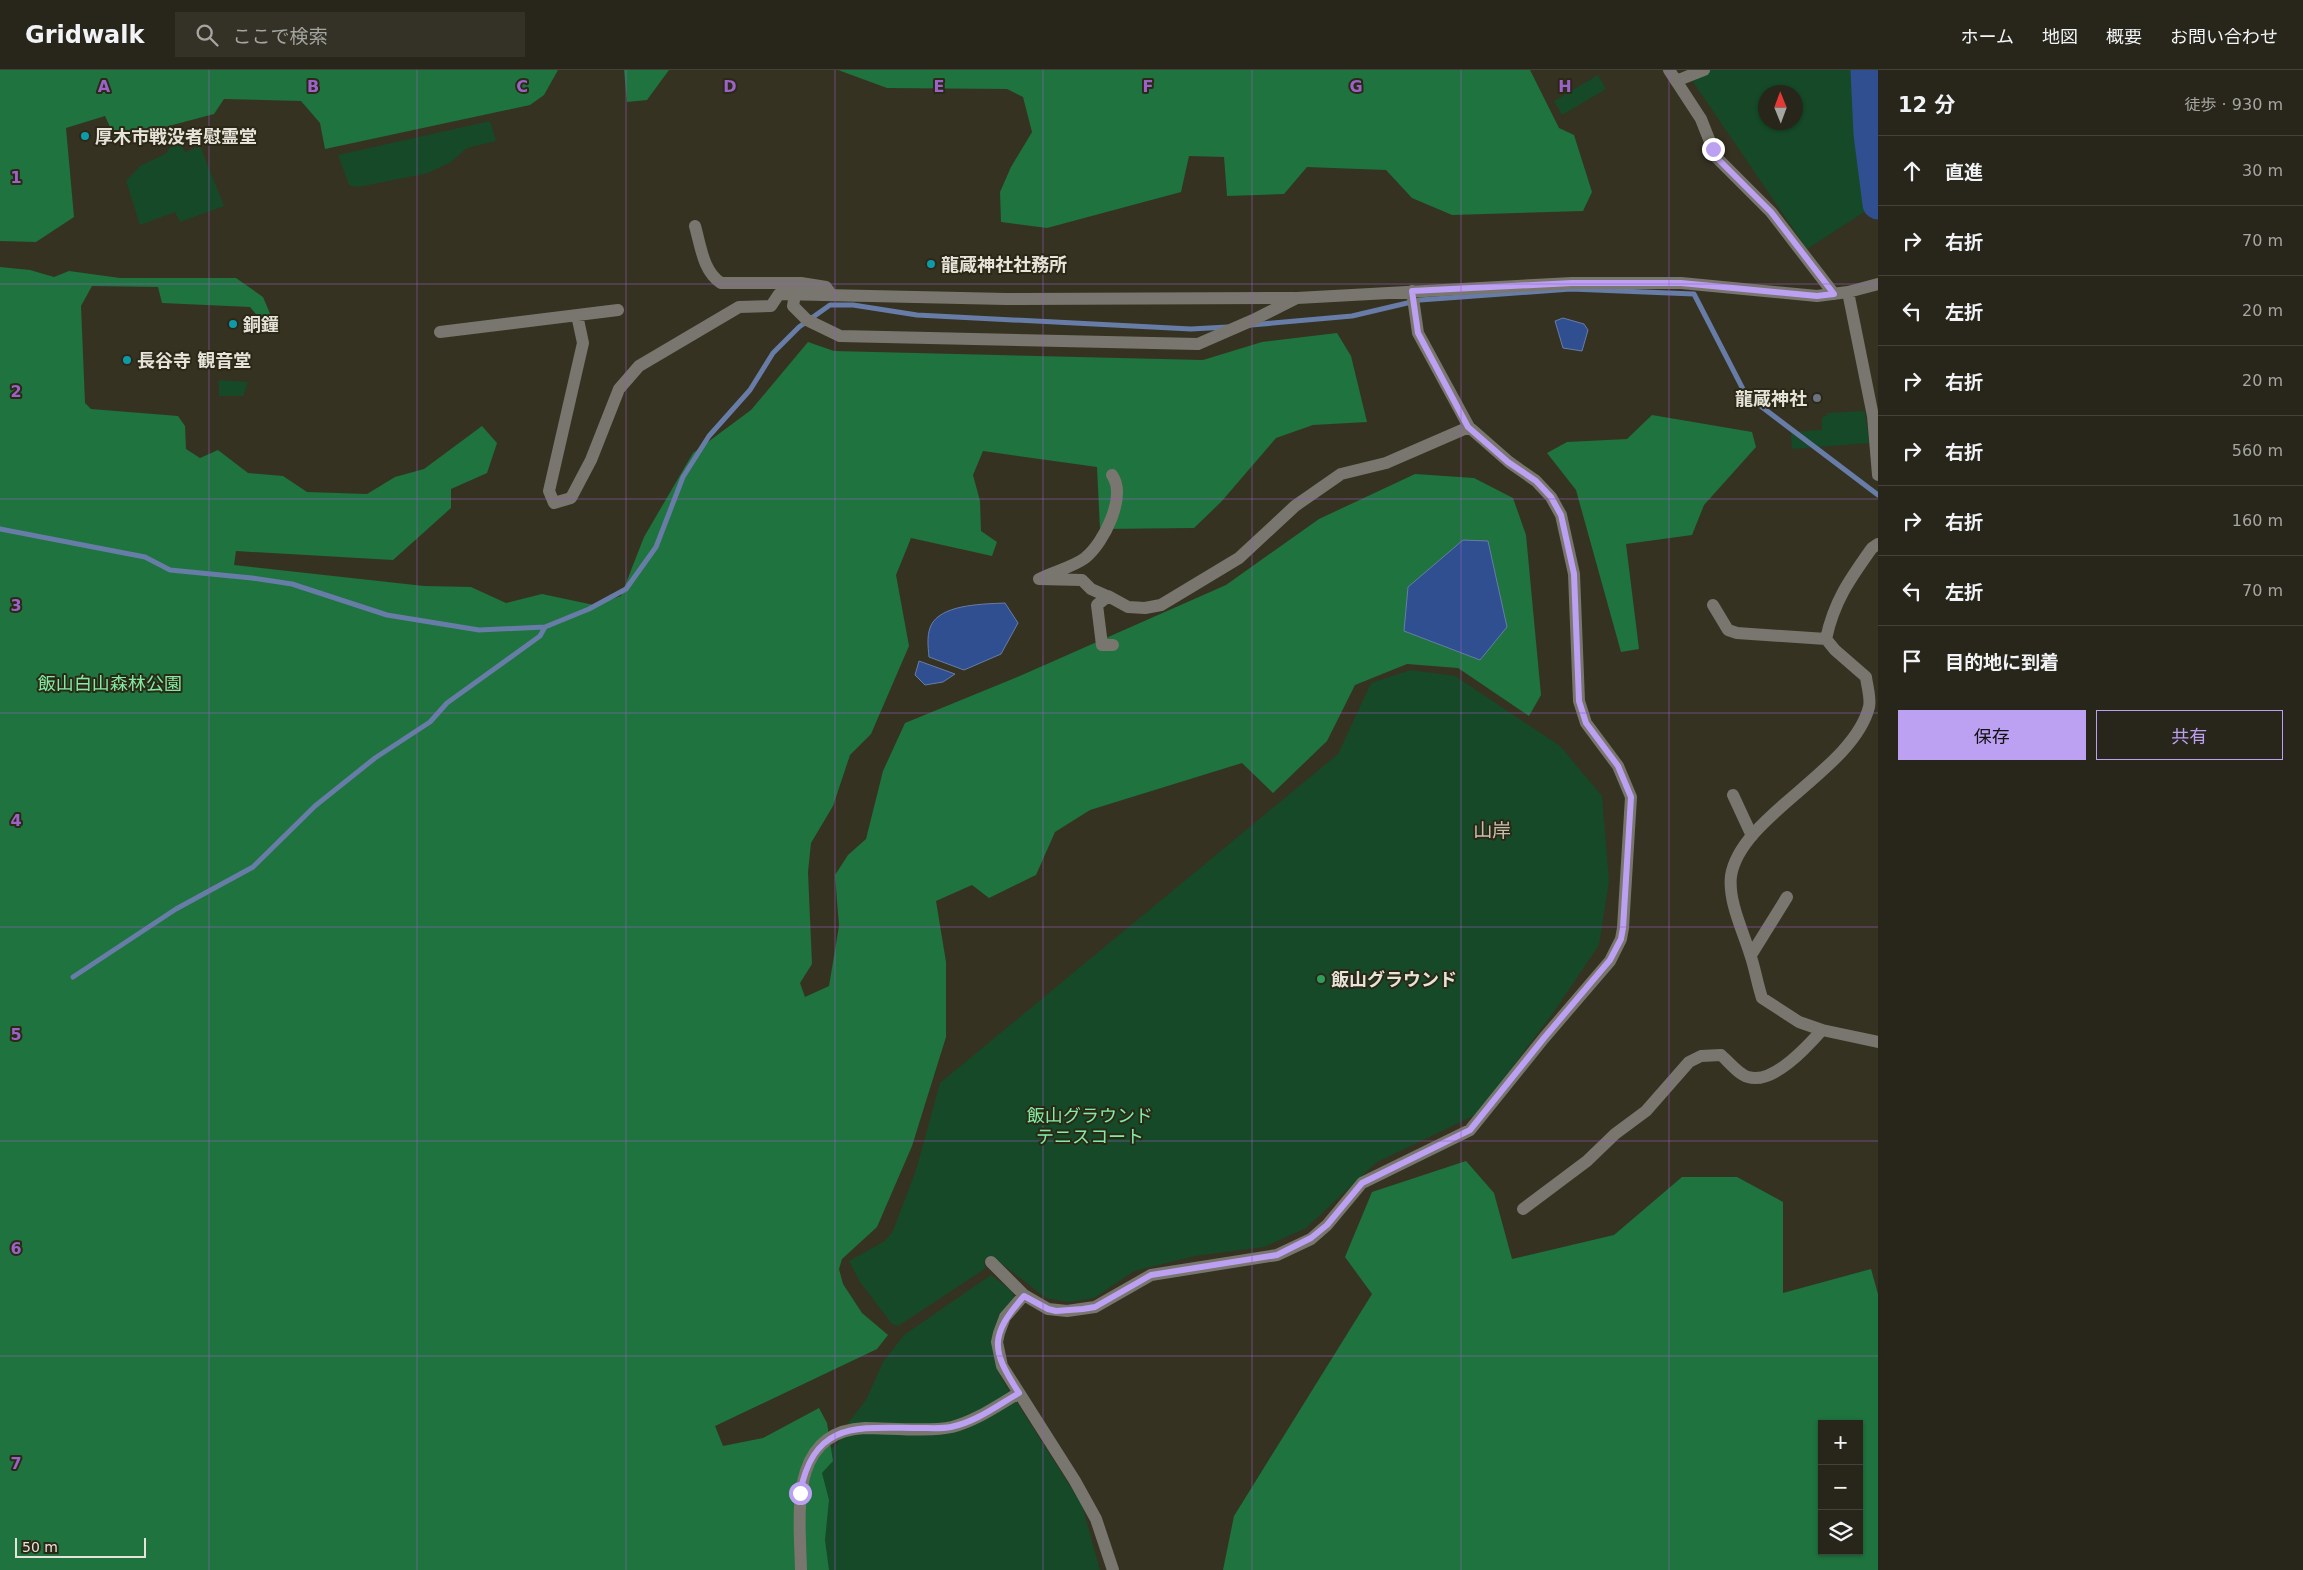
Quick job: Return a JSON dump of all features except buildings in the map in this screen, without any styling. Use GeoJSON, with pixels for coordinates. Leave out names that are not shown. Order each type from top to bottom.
{"type":"FeatureCollection","features":[{"type":"Feature","properties":{"kind":"street"},"geometry":{"type":"LineString","coordinates":[[1669,70],[1701,119],[1716,157],[1771,212],[1834,294]]}},
{"type":"Feature","properties":{"kind":"street"},"geometry":{"type":"LineString","coordinates":[[1676,82],[1704,70]]}},
{"type":"Feature","properties":{"kind":"street"},"geometry":{"type":"LineString","coordinates":[[695,226],[708,270],[713,278],[721,283],[801,283],[826,287],[832,295]]}},
{"type":"Feature","properties":{"kind":"street"},"geometry":{"type":"LineString","coordinates":[[577,315],[583,343],[549,491],[554,503],[571,498],[591,460],[619,389],[639,366],[739,307],[771,306],[779,294],[1006,299],[1297,298],[1572,283],[1681,283],[1817,296],[1878,284]]}},
{"type":"Feature","properties":{"kind":"street"},"geometry":{"type":"LineString","coordinates":[[1853,290],[1873,416],[1878,475]]}},
{"type":"Feature","properties":{"kind":"street"},"geometry":{"type":"LineString","coordinates":[[991,1262],[1024,1296],[1048,1309],[1056,1311],[1083,1309],[1095,1307],[1151,1275],[1277,1255],[1311,1238],[1327,1225],[1362,1183],[1470,1130],[1610,960],[1619,943],[1623,928],[1631,797],[1618,766],[1586,723],[1579,701],[1574,574],[1561,515],[1551,497],[1536,481],[1508,462],[1468,427],[1418,333],[1412,291]]}},
{"type":"Feature","properties":{"kind":"street"},"geometry":{"type":"LineString","coordinates":[[795,294],[793,306],[808,320],[840,336],[1198,344],[1297,298]]}},
{"type":"Feature","properties":{"kind":"street"},"geometry":{"type":"LineString","coordinates":[[440,332],[618,310]]}},
{"type":"Feature","properties":{"kind":"street"},"geometry":{"type":"LineString","coordinates":[[1112,475],[1117,482],[1118,501],[1098,545],[1084,559],[1039,579],[1082,580],[1091,588],[1128,607],[1145,608],[1161,605],[1239,558],[1295,506],[1341,474],[1386,463],[1468,427]]}},
{"type":"Feature","properties":{"kind":"street"},"geometry":{"type":"LineString","coordinates":[[1826,639],[1839,595],[1872,548],[1878,544]]}},
{"type":"Feature","properties":{"kind":"street"},"geometry":{"type":"LineString","coordinates":[[1109,597],[1097,605],[1102,645],[1113,645]]}},
{"type":"Feature","properties":{"kind":"street"},"geometry":{"type":"LineString","coordinates":[[1713,604],[1728,630],[1737,633],[1826,639],[1835,650],[1866,676],[1868,708],[1844,748],[1752,836],[1734,866],[1731,878],[1733,898],[1762,998],[1798,1022],[1822,1030],[1878,1042]]}},
{"type":"Feature","properties":{"kind":"street"},"geometry":{"type":"LineString","coordinates":[[1734,795],[1752,836]]}},
{"type":"Feature","properties":{"kind":"street"},"geometry":{"type":"LineString","coordinates":[[1751,955],[1786,897]]}},
{"type":"Feature","properties":{"kind":"street"},"geometry":{"type":"LineString","coordinates":[[1522,1208],[1587,1161],[1615,1134],[1646,1111],[1689,1062],[1701,1056],[1720,1055],[1747,1077],[1763,1078],[1802,1054],[1822,1030]]}},
{"type":"Feature","properties":{"kind":"street"},"geometry":{"type":"LineString","coordinates":[[1024,1296],[1005,1317],[997,1342],[1002,1366],[1075,1481],[1096,1519],[1113,1570]]}},
{"type":"Feature","properties":{"kind":"street"},"geometry":{"type":"LineString","coordinates":[[801,1570],[800,1493],[810,1458],[820,1446],[834,1436],[862,1428],[950,1427],[972,1420],[1019,1393]]}},
{"type":"Feature","properties":{"kind":"green space"},"geometry":{"type":"Polygon","coordinates":[[[0,70],[558,70],[544,95],[530,105],[325,149],[320,123],[301,101],[224,99],[214,114],[116,140],[105,116],[66,128],[74,217],[36,242],[0,241],[0,70]]]}},
{"type":"Feature","properties":{"kind":"green space"},"geometry":{"type":"Polygon","coordinates":[[[624,70],[669,70],[647,100],[627,102],[624,70]]]}},
{"type":"Feature","properties":{"kind":"green space"},"geometry":{"type":"Polygon","coordinates":[[[838,70],[1530,70],[1559,128],[1574,135],[1592,192],[1583,211],[1452,215],[1412,198],[1386,170],[1307,167],[1284,194],[1227,196],[1224,157],[1189,156],[1181,192],[1047,228],[1001,222],[1000,192],[1011,167],[1032,132],[1023,97],[1007,89],[887,88],[838,70]]]}},
{"type":"Feature","properties":{"kind":"green space"},"geometry":{"type":"Polygon","coordinates":[[[1685,70],[1865,70],[1872,207],[1807,249],[1685,70]]]}},
{"type":"Feature","properties":{"kind":"green space"},"geometry":{"type":"Polygon","coordinates":[[[1598,75],[1606,89],[1562,115],[1554,101],[1598,75]]]}},
{"type":"Feature","properties":{"kind":"green space"},"geometry":{"type":"Polygon","coordinates":[[[490,121],[496,141],[467,148],[451,162],[428,173],[358,187],[349,185],[338,155],[490,121]]]}},
{"type":"Feature","properties":{"kind":"green space"},"geometry":{"type":"Polygon","coordinates":[[[181,143],[185,152],[200,146],[224,206],[180,222],[175,212],[140,225],[126,181],[140,166],[167,153],[170,146],[181,143]]]}},
{"type":"Feature","properties":{"kind":"green space","name":"飯山白山森林公園"},"geometry":{"type":"Polygon","coordinates":[[[0,267],[30,270],[54,277],[69,271],[120,278],[236,278],[263,297],[271,316],[260,319],[250,307],[162,303],[158,287],[92,286],[81,306],[85,403],[91,409],[178,416],[185,426],[186,449],[200,458],[218,450],[248,473],[283,476],[307,492],[367,494],[395,477],[424,469],[482,426],[497,443],[487,473],[451,489],[451,508],[393,560],[236,551],[234,565],[424,586],[471,587],[506,603],[542,594],[594,605],[621,596],[644,537],[693,453],[751,410],[808,342],[834,351],[1203,360],[1262,342],[1337,333],[1351,356],[1367,422],[1313,425],[1276,438],[1221,502],[1194,528],[1100,529],[1097,467],[983,451],[973,475],[980,501],[981,531],[997,542],[992,556],[911,538],[896,575],[909,646],[871,734],[850,755],[833,806],[811,843],[808,872],[812,964],[800,983],[805,997],[829,986],[839,926],[835,875],[848,855],[866,839],[883,771],[905,723],[1022,675],[1226,585],[1319,519],[1415,474],[1474,478],[1513,498],[1526,535],[1541,695],[1529,716],[1458,668],[1407,664],[1355,685],[1327,741],[1273,793],[1242,763],[1090,810],[1055,832],[1036,875],[989,898],[972,885],[936,901],[946,962],[946,1037],[912,1146],[877,1227],[842,1259],[839,1269],[843,1284],[862,1313],[888,1335],[877,1349],[715,1426],[723,1446],[763,1438],[819,1408],[827,1423],[833,1461],[822,1473],[829,1500],[825,1540],[829,1570],[0,1570],[0,267]]]}},
{"type":"Feature","properties":{"kind":"green space"},"geometry":{"type":"Polygon","coordinates":[[[219,380],[248,382],[243,396],[219,396],[219,380]]]}},
{"type":"Feature","properties":{"kind":"green space"},"geometry":{"type":"Polygon","coordinates":[[[1865,411],[1869,443],[1792,449],[1791,432],[1822,430],[1822,417],[1827,416],[1827,413],[1865,411]]]}},
{"type":"Feature","properties":{"kind":"green space"},"geometry":{"type":"Polygon","coordinates":[[[1652,415],[1752,432],[1756,447],[1704,505],[1692,535],[1626,544],[1639,649],[1621,652],[1576,490],[1547,453],[1567,442],[1627,439],[1652,415]]]}},
{"type":"Feature","properties":{"kind":"green space","name":"飯山グラウンド"},"geometry":{"type":"Polygon","coordinates":[[[1411,670],[1455,676],[1560,746],[1602,796],[1609,881],[1599,945],[1553,1013],[1477,1114],[1377,1162],[1306,1228],[1264,1247],[1195,1256],[1134,1271],[1094,1298],[1069,1302],[1046,1298],[993,1257],[983,1263],[986,1268],[898,1326],[892,1324],[860,1282],[849,1261],[885,1241],[893,1231],[916,1170],[940,1083],[1338,754],[1371,683],[1411,670]]]}},
{"type":"Feature","properties":{"kind":"green space"},"geometry":{"type":"Polygon","coordinates":[[[1466,1161],[1494,1193],[1512,1259],[1614,1235],[1682,1177],[1737,1177],[1783,1202],[1783,1293],[1871,1269],[1878,1294],[1878,1570],[1223,1570],[1234,1516],[1372,1294],[1345,1257],[1372,1192],[1466,1161]]]}},
{"type":"Feature","properties":{"kind":"green space"},"geometry":{"type":"Polygon","coordinates":[[[991,1275],[1012,1291],[1014,1297],[1000,1318],[994,1334],[993,1351],[1000,1376],[1082,1505],[1100,1570],[806,1570],[815,1462],[838,1443],[845,1427],[866,1400],[883,1362],[904,1335],[991,1275]]]}},
{"type":"Feature","properties":{"kind":"water"},"geometry":{"type":"Polygon","coordinates":[[[1563,318],[1584,324],[1588,330],[1582,351],[1563,348],[1555,321],[1563,318]]]}},
{"type":"Feature","properties":{"kind":"water"},"geometry":{"type":"Polygon","coordinates":[[[1463,540],[1488,541],[1507,627],[1480,660],[1404,631],[1408,587],[1463,540]]]}},
{"type":"Feature","properties":{"kind":"water"},"geometry":{"type":"Polygon","coordinates":[[[1005,603],[1018,623],[1001,654],[964,670],[929,657],[929,630],[939,616],[956,608],[966,606],[1005,603]]]}},
{"type":"Feature","properties":{"kind":"water"},"geometry":{"type":"Polygon","coordinates":[[[919,661],[955,674],[943,682],[925,685],[915,675],[919,661]]]}},
{"type":"Feature","properties":{"kind":"waterway"},"geometry":{"type":"LineString","coordinates":[[1866,70],[1869,134],[1878,204]]}},
{"type":"Feature","properties":{"kind":"waterway"},"geometry":{"type":"LineString","coordinates":[[1251,325],[1352,316],[1420,300],[1571,289],[1694,294],[1746,395],[1878,495]]}},
{"type":"Feature","properties":{"kind":"waterway"},"geometry":{"type":"LineString","coordinates":[[0,529],[145,557],[170,570],[292,584],[387,615],[479,630],[545,627],[589,609],[626,589],[656,547],[683,477],[709,436],[750,390],[773,353],[799,327],[830,305],[853,305],[917,315],[1191,329],[1228,327]]}},
{"type":"Feature","properties":{"kind":"waterway"},"geometry":{"type":"LineString","coordinates":[[73,977],[176,909],[253,867],[315,806],[375,758],[430,722],[447,703],[540,636],[545,627]]}},
{"type":"Feature","properties":{"kind":"place","name":"厚木市戦没者慰霊堂"},"geometry":{"type":"Point","coordinates":[85,136]}},
{"type":"Feature","properties":{"kind":"place","name":"龍蔵神社社務所"},"geometry":{"type":"Point","coordinates":[931,264]}},
{"type":"Feature","properties":{"kind":"place","name":"銅鐘"},"geometry":{"type":"Point","coordinates":[233,324]}},
{"type":"Feature","properties":{"kind":"place","name":"長谷寺 観音堂"},"geometry":{"type":"Point","coordinates":[127,360]}},
{"type":"Feature","properties":{"kind":"place","name":"龍蔵神社"},"geometry":{"type":"Point","coordinates":[1817,398]}},
{"type":"Feature","properties":{"kind":"place","name":"飯山グラウンド"},"geometry":{"type":"Point","coordinates":[1321,979]}},
{"type":"Feature","properties":{"kind":"district","name":"山岸"},"geometry":{"type":"Point","coordinates":[1492,830]}},
{"type":"Feature","properties":{"kind":"route"},"geometry":{"type":"LineString","coordinates":[[800,1493],[803,1475],[810,1458],[820,1446],[834,1436],[862,1428],[950,1427],[972,1420],[1019,1393],[1002,1366],[997,1342],[1005,1317],[1024,1296],[1048,1309],[1056,1311],[1095,1307],[1143,1277],[1234,1260],[1277,1255],[1311,1238],[1327,1225],[1362,1183],[1470,1130],[1610,960],[1621,939],[1623,928],[1631,797],[1628,785],[1618,766],[1586,723],[1579,701],[1574,574],[1561,515],[1551,497],[1536,481],[1508,462],[1468,427],[1418,333],[1412,291],[1572,283],[1681,283],[1817,296],[1834,294],[1771,212],[1716,157],[1713,149]]}},
{"type":"Feature","properties":{"kind":"park label","name":"飯山グラウンド テニスコート"},"geometry":{"type":"Point","coordinates":[1090,1125]}}]}
